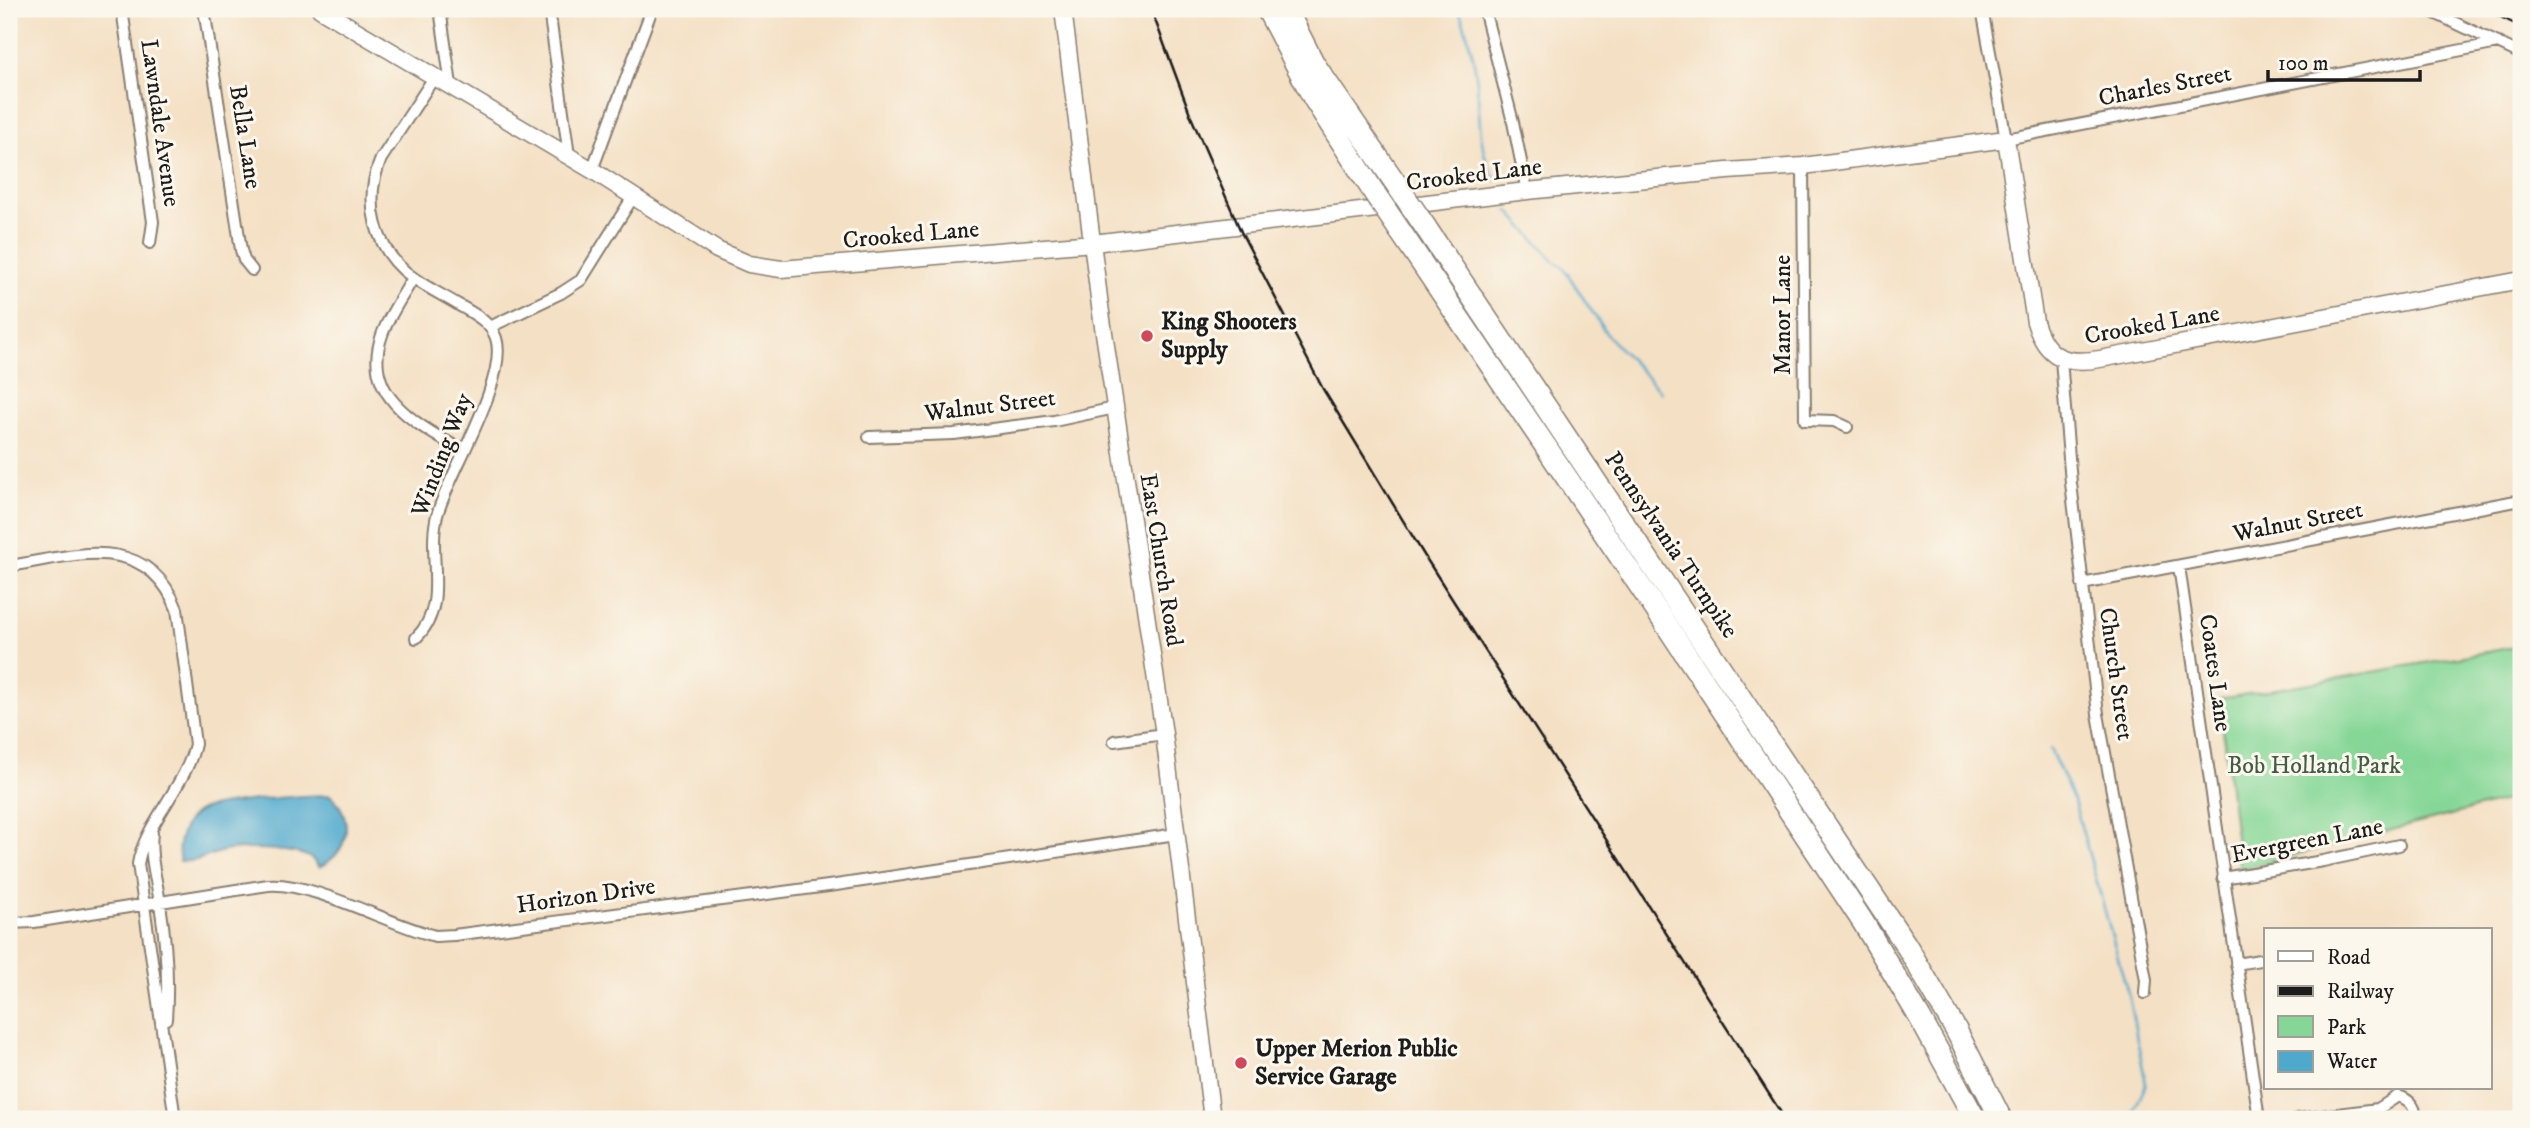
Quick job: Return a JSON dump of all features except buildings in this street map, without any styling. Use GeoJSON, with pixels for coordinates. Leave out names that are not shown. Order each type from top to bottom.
{"type":"FeatureCollection","features":[{"type":"Feature","properties":{"kind":"highway","name":"Pennsylvania Turnpike"},"geometry":{"type":"LineString","coordinates":[[1267,9],[1313,97],[1375,194],[1863,922],[1920,1017],[1975,1119]]}},
{"type":"Feature","properties":{"kind":"highway","name":"Pennsylvania Turnpike"},"geometry":{"type":"LineString","coordinates":[[1286,9],[1314,64],[1906,945],[1956,1030],[2001,1119]]}},
{"type":"Feature","properties":{"kind":"street","name":"Lawndale Avenue"},"geometry":{"type":"LineString","coordinates":[[122,9],[153,222],[150,243]]}},
{"type":"Feature","properties":{"kind":"street","name":"Bella Lane"},"geometry":{"type":"LineString","coordinates":[[204,9],[241,250],[244,260],[252,270]]}},
{"type":"Feature","properties":{"kind":"street"},"geometry":{"type":"LineString","coordinates":[[440,9],[451,85]]}},
{"type":"Feature","properties":{"kind":"street"},"geometry":{"type":"LineString","coordinates":[[549,9],[569,156]]}},
{"type":"Feature","properties":{"kind":"street"},"geometry":{"type":"LineString","coordinates":[[592,170],[652,9]]}},
{"type":"Feature","properties":{"kind":"street","name":"East Church Road"},"geometry":{"type":"LineString","coordinates":[[1063,9],[1115,408],[1164,734],[1212,1119]]}},
{"type":"Feature","properties":{"kind":"street"},"geometry":{"type":"LineString","coordinates":[[1484,9],[1513,122],[1527,191]]}},
{"type":"Feature","properties":{"kind":"street"},"geometry":{"type":"LineString","coordinates":[[1982,9],[2006,139]]}},
{"type":"Feature","properties":{"kind":"street"},"geometry":{"type":"LineString","coordinates":[[2426,9],[2521,54]]}},
{"type":"Feature","properties":{"kind":"street","name":"Crooked Lane"},"geometry":{"type":"LineString","coordinates":[[327,11],[592,170],[717,250],[765,268],[781,269],[1093,243],[1527,191],[1803,166],[2006,139],[2035,322],[2040,337],[2061,359],[2080,362],[2100,359],[2521,280]]}},
{"type":"Feature","properties":{"kind":"street","name":"Charles Street"},"geometry":{"type":"LineString","coordinates":[[2006,139],[2498,43]]}},
{"type":"Feature","properties":{"kind":"street"},"geometry":{"type":"LineString","coordinates":[[435,76],[382,159],[372,191],[373,213],[380,238],[393,260],[413,278],[480,317],[490,327],[561,293],[581,280],[633,197]]}},
{"type":"Feature","properties":{"kind":"street","name":"Manor Lane"},"geometry":{"type":"LineString","coordinates":[[1803,166],[1805,421],[1834,421],[1847,427]]}},
{"type":"Feature","properties":{"kind":"street"},"geometry":{"type":"LineString","coordinates":[[413,278],[381,337],[378,360],[383,385],[393,402],[410,419],[463,451]]}},
{"type":"Feature","properties":{"kind":"street","name":"Winding Way"},"geometry":{"type":"LineString","coordinates":[[416,638],[426,626],[434,607],[435,521],[495,374],[497,345],[490,327]]}},
{"type":"Feature","properties":{"kind":"street","name":"Church Street"},"geometry":{"type":"LineString","coordinates":[[2061,359],[2071,483],[2098,714],[2146,980],[2145,993]]}},
{"type":"Feature","properties":{"kind":"street","name":"Walnut Street"},"geometry":{"type":"LineString","coordinates":[[869,437],[954,434],[1054,421],[1115,408]]}},
{"type":"Feature","properties":{"kind":"street","name":"Walnut Street"},"geometry":{"type":"LineString","coordinates":[[2082,583],[2521,500]]}},
{"type":"Feature","properties":{"kind":"street"},"geometry":{"type":"LineString","coordinates":[[9,566],[98,553],[117,554],[135,561],[157,577],[174,601],[179,617],[195,744],[189,762],[143,846],[138,864],[175,1119]]}},
{"type":"Feature","properties":{"kind":"street","name":"Coates Lane"},"geometry":{"type":"LineString","coordinates":[[2179,566],[2259,1119]]}},
{"type":"Feature","properties":{"kind":"street"},"geometry":{"type":"LineString","coordinates":[[1114,741],[1164,734]]}},
{"type":"Feature","properties":{"kind":"street"},"geometry":{"type":"LineString","coordinates":[[152,830],[151,854],[160,903],[168,982],[164,1037]]}},
{"type":"Feature","properties":{"kind":"street","name":"Horizon Drive"},"geometry":{"type":"LineString","coordinates":[[9,923],[286,884],[435,936],[454,935],[836,885],[1176,834]]}},
{"type":"Feature","properties":{"kind":"street","name":"Evergreen Lane"},"geometry":{"type":"LineString","coordinates":[[2223,878],[2399,845]]}},
{"type":"Feature","properties":{"kind":"street"},"geometry":{"type":"LineString","coordinates":[[2236,964],[2264,959]]}},
{"type":"Feature","properties":{"kind":"street"},"geometry":{"type":"LineString","coordinates":[[2297,1119],[2378,1109],[2399,1097],[2406,1098],[2414,1107],[2414,1119]]}},
{"type":"Feature","properties":{"kind":"green space","name":"Bob Holland Park"},"geometry":{"type":"Polygon","coordinates":[[[2521,646],[2521,797],[2240,869],[2219,699],[2521,646]]]}},
{"type":"Feature","properties":{"kind":"water"},"geometry":{"type":"Polygon","coordinates":[[[330,795],[343,814],[346,834],[337,853],[319,867],[307,856],[265,849],[223,851],[197,860],[180,861],[182,832],[190,819],[201,810],[257,800],[330,795]]]}},
{"type":"Feature","properties":{"kind":"waterway"},"geometry":{"type":"LineString","coordinates":[[1459,9],[1474,65],[1485,158],[1495,180]]}},
{"type":"Feature","properties":{"kind":"waterway"},"geometry":{"type":"LineString","coordinates":[[1508,210],[1555,262],[1563,267],[1608,336],[1661,392]]}},
{"type":"Feature","properties":{"kind":"waterway"},"geometry":{"type":"LineString","coordinates":[[2050,749],[2074,801],[2128,993],[2146,1084],[2130,1119]]}},
{"type":"Feature","properties":{"kind":"tram line"},"geometry":{"type":"LineString","coordinates":[[2484,9],[2521,27]]}},
{"type":"Feature","properties":{"kind":"railway"},"geometry":{"type":"LineString","coordinates":[[1151,9],[1192,119],[1242,234],[1323,389],[1424,555],[1785,1119]]}},
{"type":"Feature","properties":{"kind":"place","name":"King Shooters Supply"},"geometry":{"type":"Point","coordinates":[1147,336]}},
{"type":"Feature","properties":{"kind":"place","name":"Upper Merion Public Service Garage"},"geometry":{"type":"Point","coordinates":[1241,1063]}}]}
